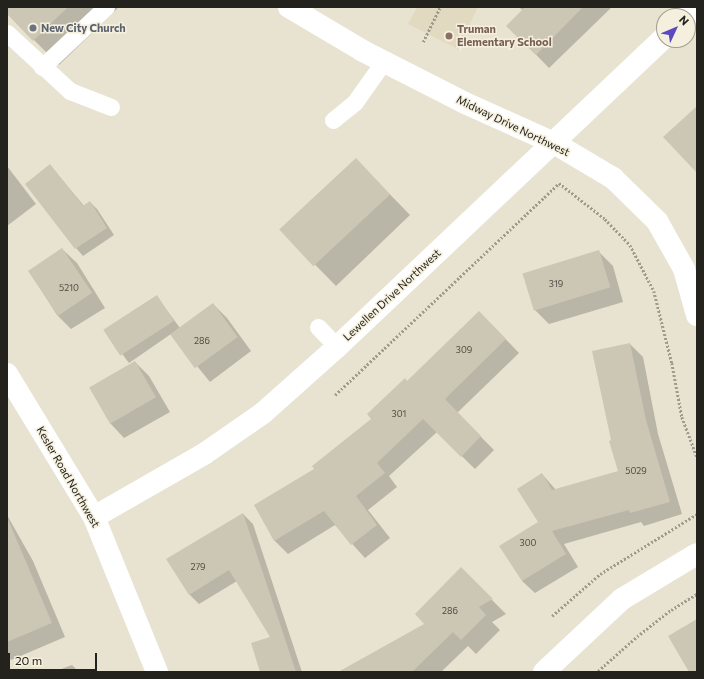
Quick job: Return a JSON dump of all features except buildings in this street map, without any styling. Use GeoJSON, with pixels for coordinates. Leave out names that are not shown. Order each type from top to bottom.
{"type":"FeatureCollection","features":[{"type":"Feature","properties":{"kind":"street","name":"Midway Drive Northwest"},"geometry":{"type":"LineString","coordinates":[[288,7],[384,61],[465,103],[554,143],[612,178],[657,220],[684,269],[697,315]]}},
{"type":"Feature","properties":{"kind":"street","name":"Lewellen Drive Northwest"},"geometry":{"type":"LineString","coordinates":[[94,517],[204,454],[263,413],[337,347],[656,46]]}},
{"type":"Feature","properties":{"kind":"street","name":"Kesler Road Northwest"},"geometry":{"type":"LineString","coordinates":[[7,374],[94,517],[157,672]]}},
{"type":"Feature","properties":{"kind":"street"},"geometry":{"type":"LineString","coordinates":[[544,672],[622,599],[697,554]]}},
{"type":"Feature","properties":{"kind":"lane"},"geometry":{"type":"LineString","coordinates":[[42,67],[106,7]]}},
{"type":"Feature","properties":{"kind":"lane"},"geometry":{"type":"LineString","coordinates":[[7,33],[42,67],[70,90],[111,106]]}},
{"type":"Feature","properties":{"kind":"lane"},"geometry":{"type":"LineString","coordinates":[[333,120],[356,102],[384,61]]}},
{"type":"Feature","properties":{"kind":"lane"},"geometry":{"type":"LineString","coordinates":[[318,326],[337,347]]}},
{"type":"Feature","properties":{"kind":"path"},"geometry":{"type":"LineString","coordinates":[[423,42],[440,7]]}},
{"type":"Feature","properties":{"kind":"path"},"geometry":{"type":"LineString","coordinates":[[335,395],[559,183],[605,219],[630,245],[654,291],[672,363],[682,416],[697,457]]}},
{"type":"Feature","properties":{"kind":"path"},"geometry":{"type":"LineString","coordinates":[[552,616],[600,574],[697,514]]}},
{"type":"Feature","properties":{"kind":"path"},"geometry":{"type":"LineString","coordinates":[[598,671],[652,624],[697,594]]}},
{"type":"Feature","properties":{"kind":"shaded area","name":"Truman Elementary School"},"geometry":{"type":"Polygon","coordinates":[[[417,7],[478,7],[458,49],[408,24],[417,7]]]}},
{"type":"Feature","properties":{"kind":"place","name":"New City Church"},"geometry":{"type":"Point","coordinates":[33,28]}},
{"type":"Feature","properties":{"kind":"place","name":"Truman Elementary School"},"geometry":{"type":"Point","coordinates":[449,36]}}]}
